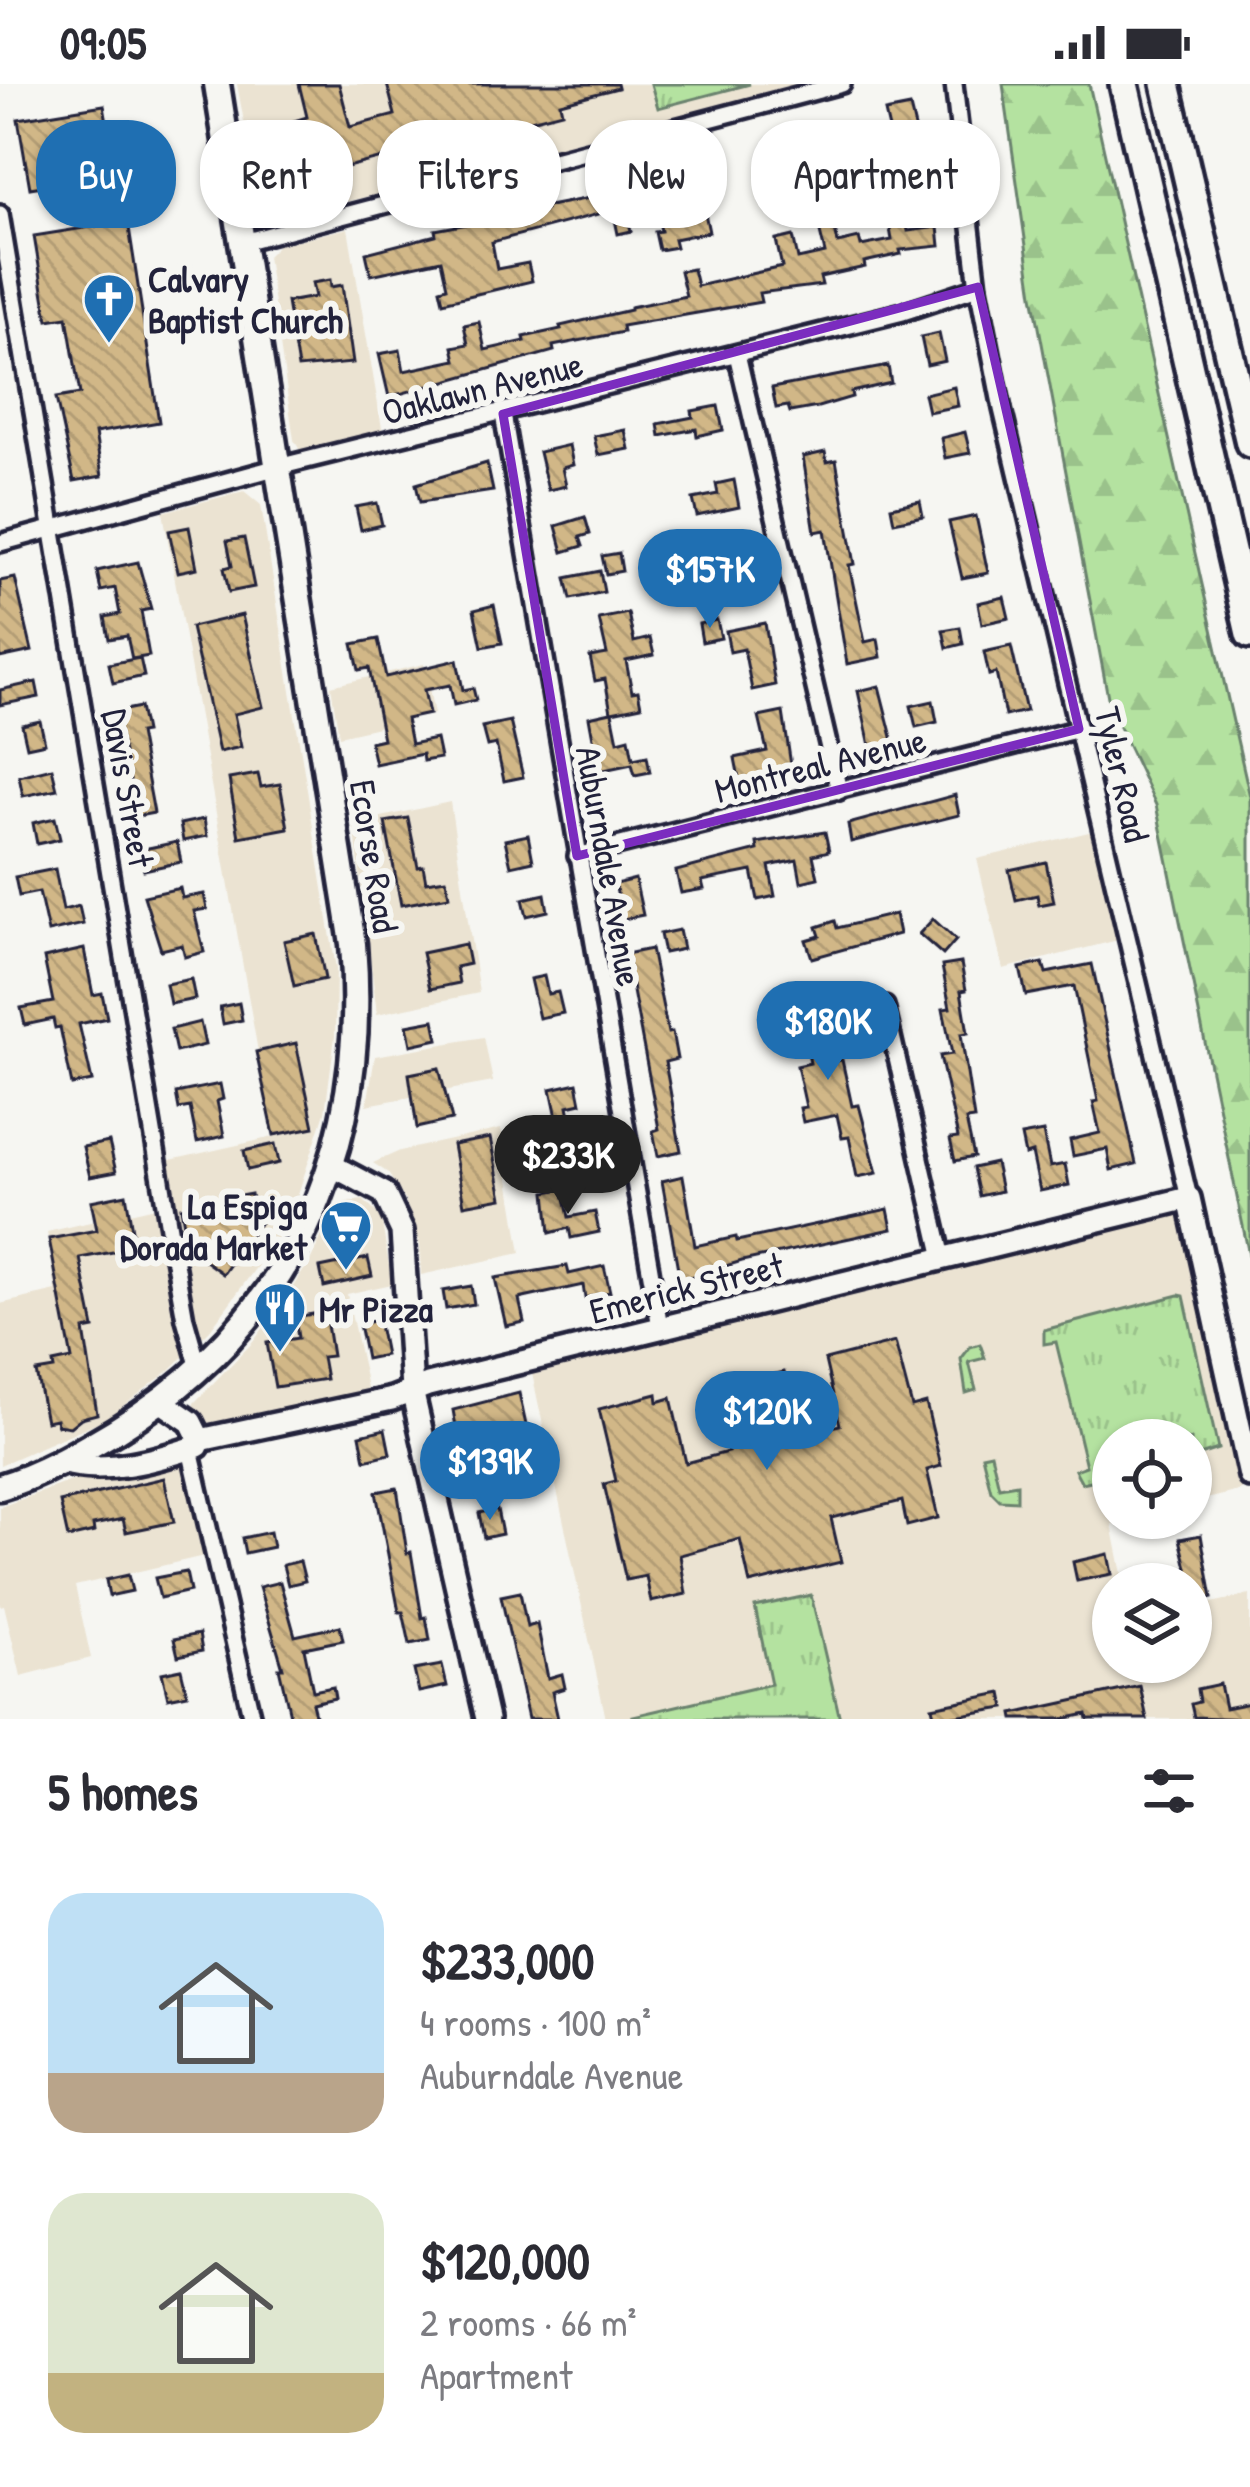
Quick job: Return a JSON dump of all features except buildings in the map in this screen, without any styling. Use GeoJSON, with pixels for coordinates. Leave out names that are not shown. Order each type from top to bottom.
{"type":"FeatureCollection","features":[{"type":"Feature","properties":{"kind":"highway"},"geometry":{"type":"LineString","coordinates":[[1124,84],[1250,634]]}},
{"type":"Feature","properties":{"kind":"highway"},"geometry":{"type":"LineString","coordinates":[[1166,84],[1250,443]]}},
{"type":"Feature","properties":{"kind":"main road","name":"Ecorse Road"},"geometry":{"type":"LineString","coordinates":[[0,1486],[61,1462],[162,1402],[200,1372],[239,1330],[289,1259],[331,1165],[352,1074],[356,987],[217,84]]}},
{"type":"Feature","properties":{"kind":"street"},"geometry":{"type":"LineString","coordinates":[[243,242],[842,84]]}},
{"type":"Feature","properties":{"kind":"street","name":"Tyler Road"},"geometry":{"type":"LineString","coordinates":[[954,84],[978,287],[1002,409],[1250,1476]]}},
{"type":"Feature","properties":{"kind":"street","name":"Davis Street"},"geometry":{"type":"LineString","coordinates":[[0,214],[172,1246],[200,1372]]}},
{"type":"Feature","properties":{"kind":"street","name":"Oaklawn Avenue"},"geometry":{"type":"LineString","coordinates":[[0,542],[278,467],[903,312],[978,287]]}},
{"type":"Feature","properties":{"kind":"street"},"geometry":{"type":"LineString","coordinates":[[737,354],[838,790]]}},
{"type":"Feature","properties":{"kind":"street","name":"Auburndale Avenue"},"geometry":{"type":"LineString","coordinates":[[503,414],[661,1327]]}},
{"type":"Feature","properties":{"kind":"street","name":"Montreal Avenue"},"geometry":{"type":"LineString","coordinates":[[577,856],[1078,729]]}},
{"type":"Feature","properties":{"kind":"street"},"geometry":{"type":"LineString","coordinates":[[885,1006],[943,1258]]}},
{"type":"Feature","properties":{"kind":"street"},"geometry":{"type":"LineString","coordinates":[[331,1165],[383,1193],[402,1232],[412,1390],[487,1719]]}},
{"type":"Feature","properties":{"kind":"street","name":"Emerick Street"},"geometry":{"type":"LineString","coordinates":[[61,1462],[86,1470],[196,1445],[1189,1198]]}},
{"type":"Feature","properties":{"kind":"street"},"geometry":{"type":"LineString","coordinates":[[162,1402],[191,1422],[252,1719]]}},
{"type":"Feature","properties":{"kind":"highlighted area"},"geometry":{"type":"Polygon","coordinates":[[[978,287],[1079,729],[577,856],[503,414],[978,287]]]}},
{"type":"Feature","properties":{"kind":"shaded area"},"geometry":{"type":"Polygon","coordinates":[[[237,84],[807,84],[658,120],[585,120],[585,139],[561,146],[561,120],[377,120],[377,195],[353,200],[353,120],[244,120],[237,84]]]}},
{"type":"Feature","properties":{"kind":"shaded area"},"geometry":{"type":"Polygon","coordinates":[[[348,228],[384,440],[309,455],[294,440],[267,256],[278,245],[348,228]]]}},
{"type":"Feature","properties":{"kind":"shaded area"},"geometry":{"type":"Polygon","coordinates":[[[244,491],[261,505],[336,969],[335,1036],[325,1112],[298,1194],[277,1239],[210,1330],[170,1370],[107,1418],[0,1465],[0,1304],[56,1291],[47,1232],[173,1203],[166,1161],[273,1137],[163,512],[244,491]]]}},
{"type":"Feature","properties":{"kind":"shaded area"},"geometry":{"type":"Polygon","coordinates":[[[424,664],[434,714],[339,736],[331,686],[424,664]]]}},
{"type":"Feature","properties":{"kind":"shaded area"},"geometry":{"type":"Polygon","coordinates":[[[450,802],[479,993],[377,1014],[354,823],[450,802]]]}},
{"type":"Feature","properties":{"kind":"shaded area"},"geometry":{"type":"Polygon","coordinates":[[[1093,831],[1118,940],[1003,969],[977,859],[1093,831]]]}},
{"type":"Feature","properties":{"kind":"shaded area"},"geometry":{"type":"Polygon","coordinates":[[[484,1037],[493,1082],[367,1105],[375,1056],[484,1037]]]}},
{"type":"Feature","properties":{"kind":"shaded area"},"geometry":{"type":"Polygon","coordinates":[[[501,1129],[521,1253],[421,1275],[420,1245],[405,1200],[388,1173],[373,1163],[400,1151],[501,1129]]]}},
{"type":"Feature","properties":{"kind":"shaded area"},"geometry":{"type":"Polygon","coordinates":[[[363,1200],[381,1217],[392,1284],[347,1294],[368,1392],[207,1429],[192,1414],[194,1403],[253,1342],[286,1297],[333,1212],[346,1202],[363,1200]]]}},
{"type":"Feature","properties":{"kind":"shaded area"},"geometry":{"type":"Polygon","coordinates":[[[1179,1212],[1242,1490],[1212,1498],[1212,1419],[1092,1419],[1092,1539],[1115,1539],[1120,1563],[1092,1563],[1092,1683],[1212,1683],[1212,1603],[1250,1595],[1250,1719],[606,1719],[531,1369],[1179,1212]]]}},
{"type":"Feature","properties":{"kind":"shaded area"},"geometry":{"type":"Polygon","coordinates":[[[182,1459],[204,1556],[75,1586],[91,1658],[21,1676],[4,1605],[0,1606],[0,1507],[68,1482],[182,1459]]]}},
{"type":"Feature","properties":{"kind":"green space"},"geometry":{"type":"Polygon","coordinates":[[[651,84],[750,84],[658,108],[651,84]]]}},
{"type":"Feature","properties":{"kind":"green space"},"geometry":{"type":"Polygon","coordinates":[[[1003,84],[1089,84],[1250,797],[1250,1260],[1156,805],[1110,708],[1033,295],[1003,84]]]}},
{"type":"Feature","properties":{"kind":"green space"},"geometry":{"type":"Polygon","coordinates":[[[1184,1296],[1211,1419],[1092,1419],[1092,1481],[1082,1483],[1075,1470],[1086,1466],[1056,1342],[1044,1344],[1044,1330],[1184,1296]]]}},
{"type":"Feature","properties":{"kind":"green space"},"geometry":{"type":"Polygon","coordinates":[[[980,1344],[985,1358],[969,1362],[976,1390],[966,1393],[961,1359],[970,1347],[980,1344]]]}},
{"type":"Feature","properties":{"kind":"green space"},"geometry":{"type":"Polygon","coordinates":[[[991,1453],[999,1487],[1017,1484],[1017,1501],[1000,1500],[991,1491],[982,1455],[991,1453]]]}},
{"type":"Feature","properties":{"kind":"green space"},"geometry":{"type":"Polygon","coordinates":[[[811,1595],[840,1719],[634,1719],[771,1684],[755,1607],[811,1595]]]}},
{"type":"Feature","properties":{"kind":"place","name":"Calvary Baptist Church"},"geometry":{"type":"Point","coordinates":[109,345]}},
{"type":"Feature","properties":{"kind":"place","name":"La Espiga Dorada Market"},"geometry":{"type":"Point","coordinates":[346,1272]}},
{"type":"Feature","properties":{"kind":"place","name":"Mr Pizza"},"geometry":{"type":"Point","coordinates":[280,1354]}}]}
